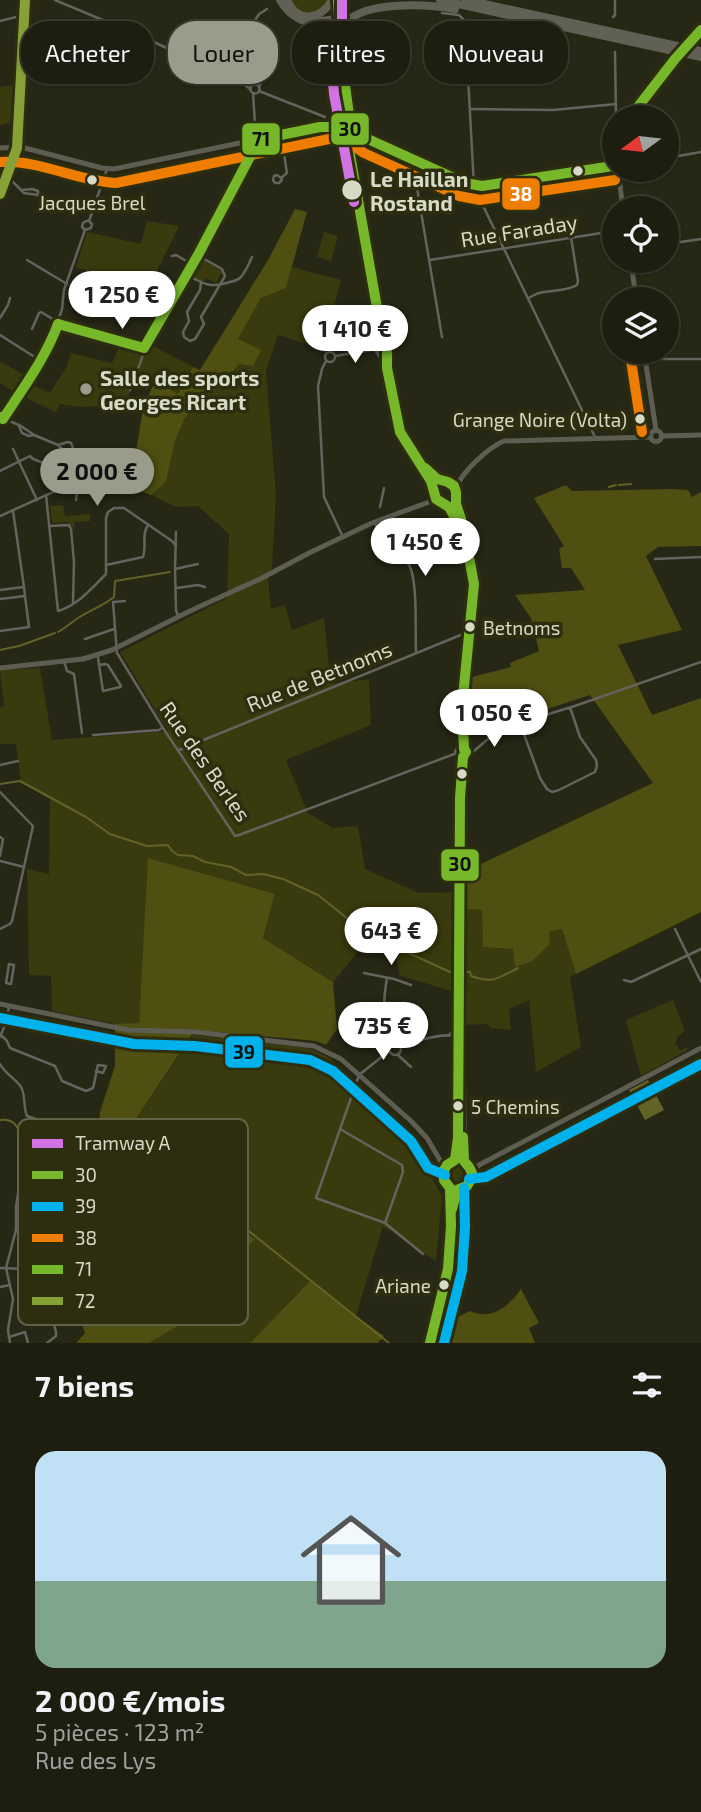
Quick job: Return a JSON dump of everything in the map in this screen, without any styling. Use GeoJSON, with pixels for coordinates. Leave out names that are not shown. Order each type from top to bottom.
{"type":"FeatureCollection","features":[{"type":"Feature","properties":{"kind":"highway"},"geometry":{"type":"LineString","coordinates":[[280,0],[287,11],[303,21]]}},
{"type":"Feature","properties":{"kind":"highway"},"geometry":{"type":"LineString","coordinates":[[287,0],[298,13],[313,17],[335,0]]}},
{"type":"Feature","properties":{"kind":"highway"},"geometry":{"type":"LineString","coordinates":[[440,0],[701,57]]}},
{"type":"Feature","properties":{"kind":"highway"},"geometry":{"type":"LineString","coordinates":[[467,0],[701,51]]}},
{"type":"Feature","properties":{"kind":"highway"},"geometry":{"type":"LineString","coordinates":[[348,21],[353,14],[365,8],[390,4],[432,5],[504,18],[509,16]]}},
{"type":"Feature","properties":{"kind":"highway"},"geometry":{"type":"LineString","coordinates":[[319,21],[337,16]]}},
{"type":"Feature","properties":{"kind":"main road"},"geometry":{"type":"LineString","coordinates":[[335,0],[338,21]]}},
{"type":"Feature","properties":{"kind":"main road"},"geometry":{"type":"LineString","coordinates":[[337,16],[337,21]]}},
{"type":"Feature","properties":{"kind":"main road"},"geometry":{"type":"LineString","coordinates":[[339,84],[382,336],[380,349],[387,368],[400,432],[462,531],[474,584]]}},
{"type":"Feature","properties":{"kind":"main road"},"geometry":{"type":"LineString","coordinates":[[344,84],[363,222]]}},
{"type":"Feature","properties":{"kind":"main road"},"geometry":{"type":"LineString","coordinates":[[421,465],[437,479],[454,486],[475,572],[462,707],[458,1116],[449,1163],[442,1172],[443,1181],[454,1189],[465,1188],[472,1173],[466,1163],[459,1019]]}},
{"type":"Feature","properties":{"kind":"main road"},"geometry":{"type":"LineString","coordinates":[[434,490],[438,484],[446,482]]}},
{"type":"Feature","properties":{"kind":"main road"},"geometry":{"type":"LineString","coordinates":[[442,502],[450,502],[455,495]]}},
{"type":"Feature","properties":{"kind":"main road"},"geometry":{"type":"LineString","coordinates":[[449,1163],[466,1163]]}},
{"type":"Feature","properties":{"kind":"main road"},"geometry":{"type":"LineString","coordinates":[[430,1343],[446,1279],[454,1189]]}},
{"type":"Feature","properties":{"kind":"street"},"geometry":{"type":"LineString","coordinates":[[0,194],[18,148],[25,0]]}},
{"type":"Feature","properties":{"kind":"street"},"geometry":{"type":"LineString","coordinates":[[55,0],[168,49]]}},
{"type":"Feature","properties":{"kind":"street"},"geometry":{"type":"LineString","coordinates":[[613,17],[615,0]]}},
{"type":"Feature","properties":{"kind":"street"},"geometry":{"type":"LineString","coordinates":[[255,21],[267,9]]}},
{"type":"Feature","properties":{"kind":"street"},"geometry":{"type":"LineString","coordinates":[[442,13],[459,15],[465,21],[474,186],[595,437]]}},
{"type":"Feature","properties":{"kind":"street"},"geometry":{"type":"LineString","coordinates":[[0,21],[24,15]]}},
{"type":"Feature","properties":{"kind":"street"},"geometry":{"type":"LineString","coordinates":[[639,105],[701,30]]}},
{"type":"Feature","properties":{"kind":"street"},"geometry":{"type":"LineString","coordinates":[[470,109],[553,110],[615,104],[615,52]]}},
{"type":"Feature","properties":{"kind":"street"},"geometry":{"type":"LineString","coordinates":[[244,84],[325,117]]}},
{"type":"Feature","properties":{"kind":"street"},"geometry":{"type":"LineString","coordinates":[[130,390],[143,358],[144,348],[193,265],[254,149],[256,89],[260,84]]}},
{"type":"Feature","properties":{"kind":"street"},"geometry":{"type":"LineString","coordinates":[[0,148],[21,147],[107,169],[320,127],[348,127],[474,186],[602,170]]}},
{"type":"Feature","properties":{"kind":"street"},"geometry":{"type":"LineString","coordinates":[[348,127],[363,138]]}},
{"type":"Feature","properties":{"kind":"street"},"geometry":{"type":"LineString","coordinates":[[348,127],[356,162]]}},
{"type":"Feature","properties":{"kind":"street"},"geometry":{"type":"LineString","coordinates":[[281,135],[288,172],[281,178]]}},
{"type":"Feature","properties":{"kind":"street"},"geometry":{"type":"LineString","coordinates":[[354,146],[358,139],[370,139]]}},
{"type":"Feature","properties":{"kind":"street"},"geometry":{"type":"LineString","coordinates":[[679,156],[701,152]]}},
{"type":"Feature","properties":{"kind":"street"},"geometry":{"type":"LineString","coordinates":[[416,161],[414,170],[442,337]]}},
{"type":"Feature","properties":{"kind":"street"},"geometry":{"type":"LineString","coordinates":[[89,221],[107,169]]}},
{"type":"Feature","properties":{"kind":"street"},"geometry":{"type":"LineString","coordinates":[[7,176],[22,190]]}},
{"type":"Feature","properties":{"kind":"street"},"geometry":{"type":"LineString","coordinates":[[85,230],[92,228],[89,221]]}},
{"type":"Feature","properties":{"kind":"street"},"geometry":{"type":"LineString","coordinates":[[58,444],[34,435],[29,436],[22,433],[19,426],[1,420],[51,343],[85,230],[83,223],[89,221]]}},
{"type":"Feature","properties":{"kind":"street","name":"Rue Faraday"},"geometry":{"type":"LineString","coordinates":[[429,260],[602,233]]}},
{"type":"Feature","properties":{"kind":"street"},"geometry":{"type":"LineString","coordinates":[[528,299],[535,294],[576,286],[578,281],[571,237]]}},
{"type":"Feature","properties":{"kind":"street"},"geometry":{"type":"LineString","coordinates":[[679,242],[701,239]]}},
{"type":"Feature","properties":{"kind":"street"},"geometry":{"type":"LineString","coordinates":[[172,256],[176,255],[193,265]]}},
{"type":"Feature","properties":{"kind":"street"},"geometry":{"type":"LineString","coordinates":[[198,255],[222,269],[225,276],[201,317],[204,324],[195,339],[190,341],[184,337],[183,332],[189,321],[187,312],[201,284]]}},
{"type":"Feature","properties":{"kind":"street"},"geometry":{"type":"LineString","coordinates":[[187,275],[201,284],[216,287],[241,277],[252,257]]}},
{"type":"Feature","properties":{"kind":"street"},"geometry":{"type":"LineString","coordinates":[[27,260],[67,284]]}},
{"type":"Feature","properties":{"kind":"street"},"geometry":{"type":"LineString","coordinates":[[156,278],[177,290]]}},
{"type":"Feature","properties":{"kind":"street"},"geometry":{"type":"LineString","coordinates":[[118,297],[161,320]]}},
{"type":"Feature","properties":{"kind":"street"},"geometry":{"type":"LineString","coordinates":[[0,318],[10,298]]}},
{"type":"Feature","properties":{"kind":"street"},"geometry":{"type":"LineString","coordinates":[[96,308],[122,320],[134,304]]}},
{"type":"Feature","properties":{"kind":"street"},"geometry":{"type":"LineString","coordinates":[[32,329],[41,312],[56,320],[58,324],[144,348]]}},
{"type":"Feature","properties":{"kind":"street"},"geometry":{"type":"LineString","coordinates":[[0,335],[41,361]]}},
{"type":"Feature","properties":{"kind":"street"},"geometry":{"type":"LineString","coordinates":[[335,356],[380,349]]}},
{"type":"Feature","properties":{"kind":"street"},"geometry":{"type":"LineString","coordinates":[[335,356],[332,352],[327,352],[324,356],[326,361],[318,388],[324,497],[343,537]]}},
{"type":"Feature","properties":{"kind":"street"},"geometry":{"type":"LineString","coordinates":[[326,361],[332,362],[335,356]]}},
{"type":"Feature","properties":{"kind":"street"},"geometry":{"type":"LineString","coordinates":[[679,357],[701,359]]}},
{"type":"Feature","properties":{"kind":"street"},"geometry":{"type":"LineString","coordinates":[[646,364],[656,430]]}},
{"type":"Feature","properties":{"kind":"street"},"geometry":{"type":"LineString","coordinates":[[651,437],[656,430]]}},
{"type":"Feature","properties":{"kind":"street"},"geometry":{"type":"LineString","coordinates":[[656,430],[660,431],[662,436]]}},
{"type":"Feature","properties":{"kind":"street"},"geometry":{"type":"LineString","coordinates":[[446,482],[459,479],[492,448],[504,441],[651,437],[656,441],[662,436],[701,435]]}},
{"type":"Feature","properties":{"kind":"street"},"geometry":{"type":"LineString","coordinates":[[13,449],[37,500]]}},
{"type":"Feature","properties":{"kind":"street"},"geometry":{"type":"LineString","coordinates":[[0,471],[30,456],[63,468],[77,494],[76,500]]}},
{"type":"Feature","properties":{"kind":"street"},"geometry":{"type":"LineString","coordinates":[[0,516],[87,478],[123,476]]}},
{"type":"Feature","properties":{"kind":"street"},"geometry":{"type":"LineString","coordinates":[[455,495],[459,479]]}},
{"type":"Feature","properties":{"kind":"street"},"geometry":{"type":"LineString","coordinates":[[380,507],[384,488]]}},
{"type":"Feature","properties":{"kind":"street"},"geometry":{"type":"LineString","coordinates":[[429,502],[434,490]]}},
{"type":"Feature","properties":{"kind":"street"},"geometry":{"type":"LineString","coordinates":[[47,495],[58,611],[83,597],[106,574],[106,518],[110,510],[124,508],[172,541],[176,547]]}},
{"type":"Feature","properties":{"kind":"street"},"geometry":{"type":"LineString","coordinates":[[0,668],[98,657],[374,522],[429,502],[442,502]]}},
{"type":"Feature","properties":{"kind":"street"},"geometry":{"type":"LineString","coordinates":[[0,631],[29,627],[13,510]]}},
{"type":"Feature","properties":{"kind":"street"},"geometry":{"type":"LineString","coordinates":[[374,522],[411,570],[414,582],[416,652]]}},
{"type":"Feature","properties":{"kind":"street"},"geometry":{"type":"LineString","coordinates":[[49,526],[66,524],[71,529],[74,603]]}},
{"type":"Feature","properties":{"kind":"street"},"geometry":{"type":"LineString","coordinates":[[106,565],[144,557],[144,534],[148,525]]}},
{"type":"Feature","properties":{"kind":"street"},"geometry":{"type":"LineString","coordinates":[[176,532],[174,569],[176,610],[179,618]]}},
{"type":"Feature","properties":{"kind":"street"},"geometry":{"type":"LineString","coordinates":[[655,559],[701,557]]}},
{"type":"Feature","properties":{"kind":"street"},"geometry":{"type":"LineString","coordinates":[[174,569],[198,564]]}},
{"type":"Feature","properties":{"kind":"street"},"geometry":{"type":"LineString","coordinates":[[175,588],[198,585],[205,587]]}},
{"type":"Feature","properties":{"kind":"street"},"geometry":{"type":"LineString","coordinates":[[0,590],[23,587]]}},
{"type":"Feature","properties":{"kind":"street"},"geometry":{"type":"LineString","coordinates":[[0,599],[25,596]]}},
{"type":"Feature","properties":{"kind":"street"},"geometry":{"type":"LineString","coordinates":[[116,649],[113,602],[125,601]]}},
{"type":"Feature","properties":{"kind":"street"},"geometry":{"type":"LineString","coordinates":[[85,639],[114,629]]}},
{"type":"Feature","properties":{"kind":"street","name":"Rue de Betnoms"},"geometry":{"type":"LineString","coordinates":[[179,750],[471,631]]}},
{"type":"Feature","properties":{"kind":"street"},"geometry":{"type":"LineString","coordinates":[[83,659],[116,649]]}},
{"type":"Feature","properties":{"kind":"street","name":"Rue des Berles"},"geometry":{"type":"LineString","coordinates":[[116,649],[121,662],[235,836],[461,753]]}},
{"type":"Feature","properties":{"kind":"street"},"geometry":{"type":"LineString","coordinates":[[98,657],[99,665],[103,691],[120,687],[108,665],[99,665]]}},
{"type":"Feature","properties":{"kind":"street"},"geometry":{"type":"LineString","coordinates":[[64,661],[66,671],[74,674],[82,733]]}},
{"type":"Feature","properties":{"kind":"street"},"geometry":{"type":"LineString","coordinates":[[461,753],[474,751],[488,739],[533,719],[701,662]]}},
{"type":"Feature","properties":{"kind":"street"},"geometry":{"type":"LineString","coordinates":[[522,726],[542,784],[550,791],[559,790],[592,774],[597,766],[596,760],[580,737],[569,708]]}},
{"type":"Feature","properties":{"kind":"street"},"geometry":{"type":"LineString","coordinates":[[93,735],[163,728]]}},
{"type":"Feature","properties":{"kind":"street"},"geometry":{"type":"LineString","coordinates":[[0,765],[18,761]]}},
{"type":"Feature","properties":{"kind":"street"},"geometry":{"type":"LineString","coordinates":[[0,792],[33,826],[10,924],[0,929]]}},
{"type":"Feature","properties":{"kind":"street"},"geometry":{"type":"LineString","coordinates":[[0,837],[3,839],[0,858],[24,867]]}},
{"type":"Feature","properties":{"kind":"street"},"geometry":{"type":"LineString","coordinates":[[675,929],[701,982]]}},
{"type":"Feature","properties":{"kind":"street"},"geometry":{"type":"LineString","coordinates":[[624,980],[631,982],[701,949]]}},
{"type":"Feature","properties":{"kind":"street"},"geometry":{"type":"LineString","coordinates":[[9,964],[13,965],[11,984],[6,984],[7,974],[9,964]]}},
{"type":"Feature","properties":{"kind":"street"},"geometry":{"type":"LineString","coordinates":[[0,973],[7,974]]}},
{"type":"Feature","properties":{"kind":"street"},"geometry":{"type":"LineString","coordinates":[[364,973],[411,985]]}},
{"type":"Feature","properties":{"kind":"street"},"geometry":{"type":"LineString","coordinates":[[387,978],[383,1010],[392,1044],[389,1051],[359,1075],[316,1198],[385,1223],[424,1254]]}},
{"type":"Feature","properties":{"kind":"street"},"geometry":{"type":"LineString","coordinates":[[0,1004],[136,1030],[196,1032],[308,1044],[334,1055],[359,1075],[422,1132],[437,1158],[449,1163]]}},
{"type":"Feature","properties":{"kind":"street"},"geometry":{"type":"LineString","coordinates":[[9,1005],[1,1036],[8,1041],[10,1048],[55,1066],[62,1081],[86,1091],[93,1088],[96,1071]]}},
{"type":"Feature","properties":{"kind":"street"},"geometry":{"type":"LineString","coordinates":[[449,1035],[455,1029],[459,1008]]}},
{"type":"Feature","properties":{"kind":"street"},"geometry":{"type":"LineString","coordinates":[[392,1044],[400,1046],[449,1035],[458,1041]]}},
{"type":"Feature","properties":{"kind":"street"},"geometry":{"type":"LineString","coordinates":[[398,1054],[400,1046]]}},
{"type":"Feature","properties":{"kind":"street"},"geometry":{"type":"LineString","coordinates":[[472,1173],[479,1166],[701,1048]]}},
{"type":"Feature","properties":{"kind":"street"},"geometry":{"type":"LineString","coordinates":[[389,1051],[393,1055],[398,1054],[411,1067]]}},
{"type":"Feature","properties":{"kind":"street"},"geometry":{"type":"LineString","coordinates":[[0,1064],[21,1086],[27,1116],[36,1119]]}},
{"type":"Feature","properties":{"kind":"street"},"geometry":{"type":"LineString","coordinates":[[340,1129],[402,1166],[403,1172],[385,1223]]}},
{"type":"Feature","properties":{"kind":"street"},"geometry":{"type":"LineString","coordinates":[[466,1163],[479,1166]]}},
{"type":"Feature","properties":{"kind":"street"},"geometry":{"type":"LineString","coordinates":[[10,1343],[13,1299],[6,1268],[16,1230],[18,1192]]}},
{"type":"Feature","properties":{"kind":"street"},"geometry":{"type":"LineString","coordinates":[[0,1268],[18,1268]]}},
{"type":"Feature","properties":{"kind":"street"},"geometry":{"type":"LineString","coordinates":[[0,1287],[10,1285]]}},
{"type":"Feature","properties":{"kind":"street"},"geometry":{"type":"LineString","coordinates":[[47,1343],[56,1336],[54,1325]]}},
{"type":"Feature","properties":{"kind":"street"},"geometry":{"type":"LineString","coordinates":[[9,1336],[24,1332],[28,1343]]}},
{"type":"Feature","properties":{"kind":"shaded area"},"geometry":{"type":"Polygon","coordinates":[[[290,0],[330,0],[319,10],[309,14],[300,11],[290,0]]]}},
{"type":"Feature","properties":{"kind":"shaded area"},"geometry":{"type":"Polygon","coordinates":[[[14,85],[12,123],[0,125],[0,87],[14,85]]]}},
{"type":"Feature","properties":{"kind":"shaded area"},"geometry":{"type":"Polygon","coordinates":[[[295,209],[307,212],[286,288],[261,298],[238,339],[261,350],[253,366],[239,364],[222,386],[197,402],[184,420],[175,441],[166,482],[151,495],[130,487],[143,409],[154,383],[139,375],[123,405],[139,373],[178,394],[193,367],[200,370],[268,260],[295,209]]]}},
{"type":"Feature","properties":{"kind":"shaded area"},"geometry":{"type":"Polygon","coordinates":[[[147,221],[179,226],[147,291],[76,267],[87,232],[141,244],[147,221]]]}},
{"type":"Feature","properties":{"kind":"shaded area"},"geometry":{"type":"Polygon","coordinates":[[[354,221],[361,222],[379,337],[372,347],[375,340],[354,221]]]}},
{"type":"Feature","properties":{"kind":"shaded area"},"geometry":{"type":"Polygon","coordinates":[[[324,232],[338,236],[331,261],[317,257],[324,232]]]}},
{"type":"Feature","properties":{"kind":"shaded area"},"geometry":{"type":"Polygon","coordinates":[[[202,259],[222,271],[223,274],[216,283],[206,278],[200,281],[192,275],[202,259]]]}},
{"type":"Feature","properties":{"kind":"shaded area"},"geometry":{"type":"Polygon","coordinates":[[[292,267],[341,280],[323,349],[278,335],[266,371],[276,495],[272,567],[268,579],[271,609],[285,605],[292,630],[324,618],[331,684],[369,679],[371,725],[286,760],[308,813],[333,828],[358,826],[365,869],[419,893],[456,892],[454,992],[399,975],[396,950],[366,942],[333,982],[263,938],[275,895],[149,858],[139,1024],[115,1024],[52,1011],[51,976],[29,975],[27,869],[49,874],[50,799],[21,782],[16,744],[0,744],[0,708],[4,706],[0,670],[40,668],[52,740],[168,731],[120,652],[227,598],[229,534],[198,506],[176,507],[151,495],[166,482],[175,441],[184,420],[197,402],[222,386],[239,364],[253,366],[260,350],[238,339],[261,298],[286,288],[292,267]]]}},
{"type":"Feature","properties":{"kind":"shaded area"},"geometry":{"type":"Polygon","coordinates":[[[121,343],[147,356],[153,346],[193,367],[178,394],[139,373],[123,405],[81,407],[60,404],[56,412],[22,396],[30,384],[50,393],[67,366],[71,353],[112,363],[121,343]]]}},
{"type":"Feature","properties":{"kind":"shaded area"},"geometry":{"type":"Polygon","coordinates":[[[0,361],[27,377],[17,394],[0,383],[0,361]]]}},
{"type":"Feature","properties":{"kind":"shaded area"},"geometry":{"type":"Polygon","coordinates":[[[566,485],[572,491],[673,489],[688,490],[692,497],[701,492],[701,546],[658,547],[646,556],[682,630],[618,645],[652,715],[701,698],[701,912],[576,974],[562,929],[549,932],[550,944],[532,961],[515,967],[513,949],[483,947],[482,910],[464,909],[463,876],[470,869],[653,783],[590,695],[465,736],[472,677],[511,667],[510,663],[539,651],[531,618],[515,595],[585,590],[571,568],[562,568],[559,549],[564,546],[534,498],[566,485]]]}},
{"type":"Feature","properties":{"kind":"shaded area"},"geometry":{"type":"Polygon","coordinates":[[[63,505],[65,516],[90,514],[90,521],[74,522],[75,532],[68,522],[52,523],[50,506],[63,505]]]}},
{"type":"Feature","properties":{"kind":"shaded area"},"geometry":{"type":"Polygon","coordinates":[[[148,858],[275,894],[263,938],[333,982],[337,1029],[326,1045],[316,1041],[195,1030],[136,1119],[100,1119],[115,1066],[115,1024],[139,1023],[148,858]]]}},
{"type":"Feature","properties":{"kind":"shaded area"},"geometry":{"type":"Polygon","coordinates":[[[464,909],[482,910],[549,932],[562,929],[576,974],[570,977],[581,1047],[536,1072],[529,1000],[509,1009],[511,1030],[491,1028],[487,1024],[464,1025],[464,909]]]}},
{"type":"Feature","properties":{"kind":"shaded area"},"geometry":{"type":"Polygon","coordinates":[[[673,1000],[685,1031],[678,1036],[675,1044],[681,1050],[686,1047],[688,1050],[641,1076],[626,1020],[673,1000]]]}},
{"type":"Feature","properties":{"kind":"shaded area"},"geometry":{"type":"Polygon","coordinates":[[[193,1035],[309,1048],[328,1057],[405,1126],[423,1146],[434,1166],[433,1180],[442,1196],[436,1261],[383,1226],[356,1316],[311,1280],[250,1343],[149,1343],[180,1325],[248,1325],[248,1246],[255,1240],[248,1234],[248,1119],[136,1119],[193,1035]]]}},
{"type":"Feature","properties":{"kind":"shaded area"},"geometry":{"type":"Polygon","coordinates":[[[648,1080],[664,1110],[645,1120],[629,1090],[648,1080]]]}},
{"type":"Feature","properties":{"kind":"shaded area"},"geometry":{"type":"Polygon","coordinates":[[[457,1163],[466,1166],[469,1175],[466,1184],[457,1187],[448,1184],[445,1175],[448,1166],[457,1163]]]}},
{"type":"Feature","properties":{"kind":"shaded area"},"geometry":{"type":"Polygon","coordinates":[[[248,1234],[255,1240],[248,1246],[248,1234]]]}},
{"type":"Feature","properties":{"kind":"shaded area"},"geometry":{"type":"Polygon","coordinates":[[[311,1280],[384,1336],[378,1343],[250,1343],[311,1280]]]}},
{"type":"Feature","properties":{"kind":"shaded area"},"geometry":{"type":"Polygon","coordinates":[[[521,1289],[539,1323],[529,1328],[535,1343],[434,1343],[439,1326],[470,1311],[478,1314],[493,1313],[511,1301],[521,1289]]]}},
{"type":"Feature","properties":{"kind":"shaded area"},"geometry":{"type":"Polygon","coordinates":[[[82,1325],[180,1325],[149,1343],[76,1343],[85,1333],[82,1325]]]}},
{"type":"Feature","properties":{"kind":"waterway"},"geometry":{"type":"LineString","coordinates":[[619,485],[631,484]]}},
{"type":"Feature","properties":{"kind":"waterway"},"geometry":{"type":"LineString","coordinates":[[609,487],[616,485]]}},
{"type":"Feature","properties":{"kind":"waterway"},"geometry":{"type":"LineString","coordinates":[[58,632],[114,597],[115,581],[170,572]]}},
{"type":"Feature","properties":{"kind":"waterway"},"geometry":{"type":"LineString","coordinates":[[0,650],[55,633]]}},
{"type":"Feature","properties":{"kind":"waterway"},"geometry":{"type":"LineString","coordinates":[[0,784],[20,781],[86,817],[110,834],[147,846],[168,845],[178,855],[193,856],[205,862],[231,867],[246,875],[263,874],[283,879],[318,895],[372,938],[450,972],[456,972]]}},
{"type":"Feature","properties":{"kind":"waterway"},"geometry":{"type":"LineString","coordinates":[[466,972],[470,972],[471,976],[491,980],[518,968]]}},
{"type":"Feature","properties":{"kind":"waterway"},"geometry":{"type":"LineString","coordinates":[[0,1120],[13,1122],[18,1129]]}},
{"type":"Feature","properties":{"kind":"waterway"},"geometry":{"type":"LineString","coordinates":[[248,1230],[389,1343]]}},
{"type":"Feature","properties":{"kind":"tram line","name":"A"},"geometry":{"type":"LineString","coordinates":[[342,0],[342,23],[330,47],[334,94],[354,202]]}},
{"type":"Feature","properties":{"kind":"transit line","name":"72"},"geometry":{"type":"LineString","coordinates":[[0,194],[17,148],[25,0]]}},
{"type":"Feature","properties":{"kind":"transit line","name":"71"},"geometry":{"type":"LineString","coordinates":[[256,140],[320,127],[345,127],[350,122],[342,64],[338,0]]}},
{"type":"Feature","properties":{"kind":"transit line","name":"30"},"geometry":{"type":"LineString","coordinates":[[639,105],[701,30]]}},
{"type":"Feature","properties":{"kind":"transit line","name":"30"},"geometry":{"type":"LineString","coordinates":[[430,1343],[448,1269],[450,1188],[444,1180],[443,1172],[447,1165],[455,1160],[458,1138],[460,798],[463,757],[466,752],[462,707],[474,584],[467,547],[458,523],[449,507],[436,499],[431,481],[400,432],[346,132],[351,128],[370,140],[465,183],[482,186],[602,168]]}},
{"type":"Feature","properties":{"kind":"transit line","name":"38"},"geometry":{"type":"LineString","coordinates":[[337,135],[364,153],[459,196],[480,200],[602,182]]}},
{"type":"Feature","properties":{"kind":"transit line","name":"38"},"geometry":{"type":"LineString","coordinates":[[1,162],[30,164],[87,179],[116,183],[347,137]]}},
{"type":"Feature","properties":{"kind":"transit line","name":"71"},"geometry":{"type":"LineString","coordinates":[[58,324],[144,348],[198,255],[254,149],[256,140]]}},
{"type":"Feature","properties":{"kind":"transit line","name":"71"},"geometry":{"type":"LineString","coordinates":[[0,417],[3,419],[33,373],[58,324]]}},
{"type":"Feature","properties":{"kind":"transit line","name":"38"},"geometry":{"type":"LineString","coordinates":[[632,364],[642,432]]}},
{"type":"Feature","properties":{"kind":"transit line","name":"30"},"geometry":{"type":"LineString","coordinates":[[425,468],[437,479],[454,486],[461,519]]}},
{"type":"Feature","properties":{"kind":"transit line","name":"39"},"geometry":{"type":"LineString","coordinates":[[0,1018],[134,1044],[195,1046],[310,1060],[333,1071],[411,1141],[428,1168],[445,1175]]}},
{"type":"Feature","properties":{"kind":"transit line","name":"39"},"geometry":{"type":"LineString","coordinates":[[469,1179],[486,1177],[701,1064]]}},
{"type":"Feature","properties":{"kind":"transit line","name":"30"},"geometry":{"type":"LineString","coordinates":[[452,1209],[457,1190],[467,1186],[472,1173],[464,1161],[463,1137]]}},
{"type":"Feature","properties":{"kind":"transit line","name":"39"},"geometry":{"type":"LineString","coordinates":[[444,1343],[462,1271],[464,1188]]}},
{"type":"Feature","properties":{"kind":"place","name":"Jacques Brel"},"geometry":{"type":"Point","coordinates":[92,180]}},
{"type":"Feature","properties":{"kind":"place","name":"Le Haillan Rostand"},"geometry":{"type":"Point","coordinates":[352,190]}},
{"type":"Feature","properties":{"kind":"place","name":"Salle des sports Georges Ricart"},"geometry":{"type":"Point","coordinates":[86,389]}},
{"type":"Feature","properties":{"kind":"place","name":"Grange Noire (Volta)"},"geometry":{"type":"Point","coordinates":[640,419]}},
{"type":"Feature","properties":{"kind":"place","name":"Betnoms"},"geometry":{"type":"Point","coordinates":[470,627]}},
{"type":"Feature","properties":{"kind":"place","name":"5 Chemins"},"geometry":{"type":"Point","coordinates":[458,1106]}},
{"type":"Feature","properties":{"kind":"place","name":"Ariane"},"geometry":{"type":"Point","coordinates":[444,1285]}}]}
